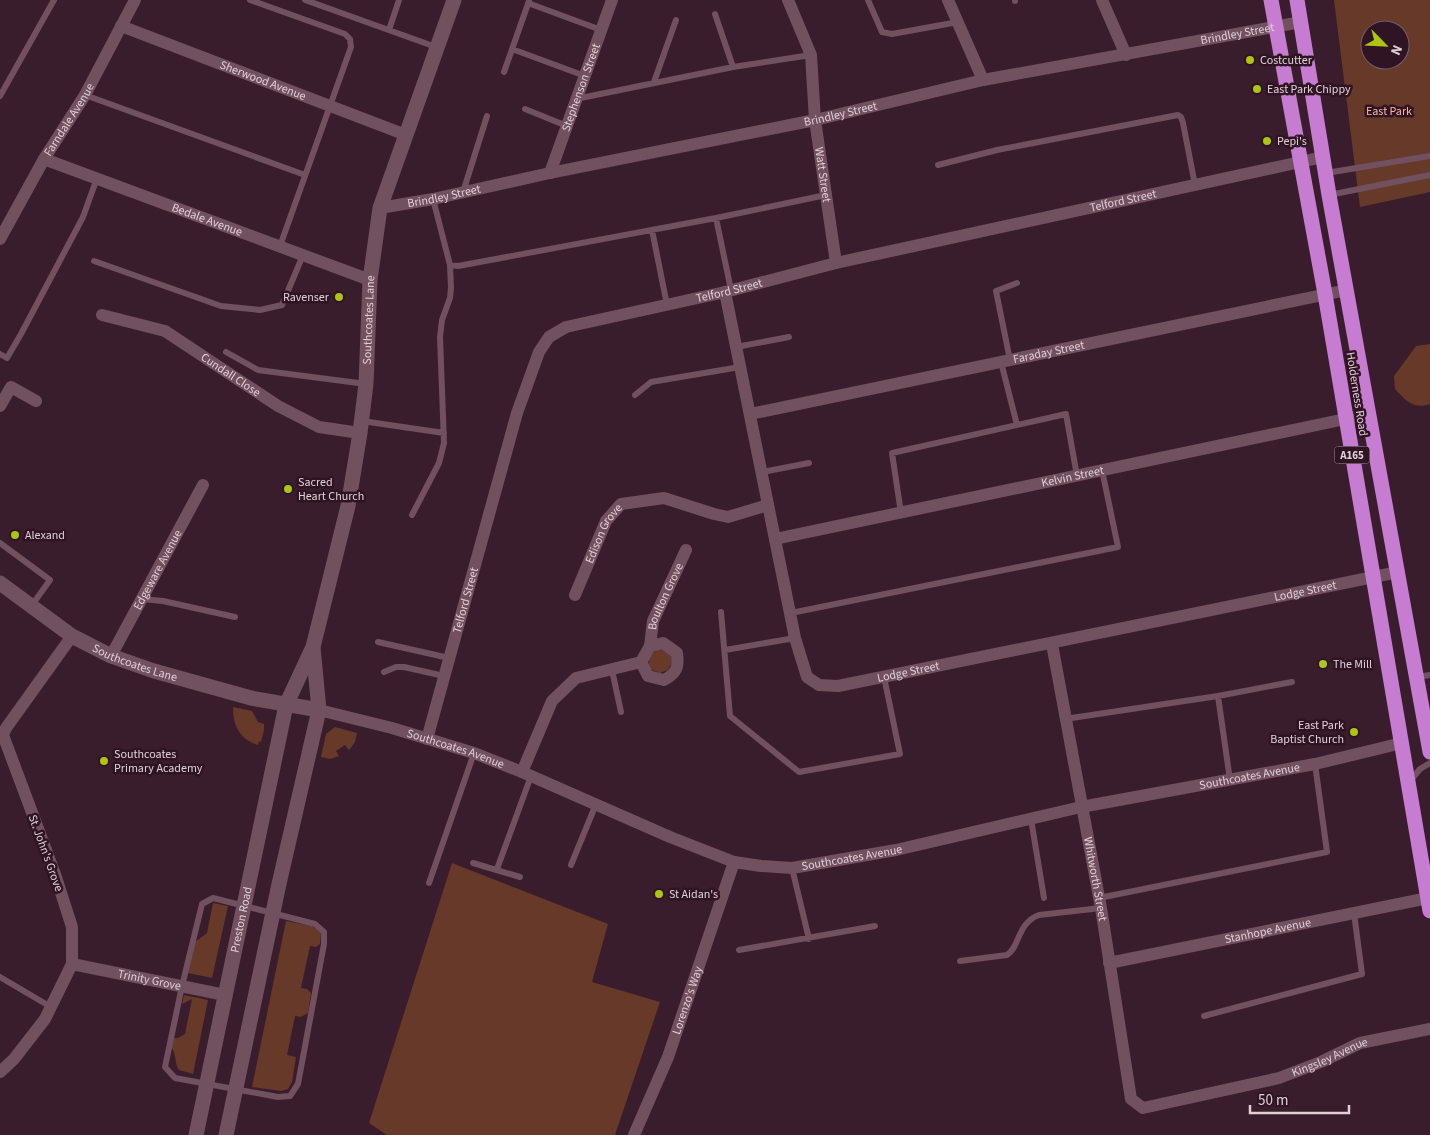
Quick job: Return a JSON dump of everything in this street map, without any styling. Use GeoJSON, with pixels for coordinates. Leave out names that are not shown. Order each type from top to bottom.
{"type":"FeatureCollection","features":[{"type":"Feature","properties":{"kind":"highway","name":"Holderness Road"},"geometry":{"type":"LineString","coordinates":[[1271,0],[1325,294],[1429,904]]}},
{"type":"Feature","properties":{"kind":"highway","name":"Holderness Road"},"geometry":{"type":"LineString","coordinates":[[1297,0],[1329,194],[1398,572],[1424,676],[1430,752]]}},
{"type":"Feature","properties":{"kind":"street","name":"Farndale Avenue"},"geometry":{"type":"LineString","coordinates":[[0,239],[44,158],[85,95],[135,0]]}},
{"type":"Feature","properties":{"kind":"street","name":"Southcoates Lane"},"geometry":{"type":"LineString","coordinates":[[286,705],[313,647],[348,506],[366,384],[370,280],[380,208],[454,0]]}},
{"type":"Feature","properties":{"kind":"street","name":"Stephenson Street"},"geometry":{"type":"LineString","coordinates":[[550,173],[612,0]]}},
{"type":"Feature","properties":{"kind":"street","name":"Watt Street"},"geometry":{"type":"LineString","coordinates":[[788,0],[811,56],[815,120],[836,263]]}},
{"type":"Feature","properties":{"kind":"street"},"geometry":{"type":"LineString","coordinates":[[948,0],[983,80]]}},
{"type":"Feature","properties":{"kind":"street"},"geometry":{"type":"LineString","coordinates":[[1102,0],[1126,55]]}},
{"type":"Feature","properties":{"kind":"street","name":"Brindley Street"},"geometry":{"type":"LineString","coordinates":[[380,208],[433,199],[550,173],[815,120],[983,80],[1301,22]]}},
{"type":"Feature","properties":{"kind":"street","name":"Sherwood Avenue"},"geometry":{"type":"LineString","coordinates":[[121,26],[406,135]]}},
{"type":"Feature","properties":{"kind":"street","name":"Bedale Avenue"},"geometry":{"type":"LineString","coordinates":[[44,158],[370,280]]}},
{"type":"Feature","properties":{"kind":"street","name":"Telford Street"},"geometry":{"type":"LineString","coordinates":[[427,739],[516,413],[539,352],[549,337],[566,326],[728,291],[836,263],[1300,162],[1324,165]]}},
{"type":"Feature","properties":{"kind":"street","name":"Faraday Street"},"geometry":{"type":"LineString","coordinates":[[750,414],[1347,290]]}},
{"type":"Feature","properties":{"kind":"street","name":"Lodge Street"},"geometry":{"type":"LineString","coordinates":[[728,291],[736,347],[795,638],[807,677],[820,685],[838,686],[1052,644],[1398,572]]}},
{"type":"Feature","properties":{"kind":"street","name":"Cundall Close"},"geometry":{"type":"LineString","coordinates":[[102,315],[165,331],[278,406],[319,427],[361,427]]}},
{"type":"Feature","properties":{"kind":"street"},"geometry":{"type":"LineString","coordinates":[[0,406],[11,387],[36,401]]}},
{"type":"Feature","properties":{"kind":"street","name":"Kelvin Street"},"geometry":{"type":"LineString","coordinates":[[776,539],[1369,414]]}},
{"type":"Feature","properties":{"kind":"street","name":"Edgeware Avenue"},"geometry":{"type":"LineString","coordinates":[[111,656],[203,485]]}},
{"type":"Feature","properties":{"kind":"street","name":"Edison Grove"},"geometry":{"type":"LineString","coordinates":[[575,595],[606,521],[621,504],[664,498],[728,517],[768,505]]}},
{"type":"Feature","properties":{"kind":"street","name":"Boulton Grove"},"geometry":{"type":"LineString","coordinates":[[650,646],[663,643],[677,653],[679,663],[672,676],[664,680],[648,676],[642,662],[650,646],[653,621],[686,550]]}},
{"type":"Feature","properties":{"kind":"street","name":"Southcoates Lane"},"geometry":{"type":"LineString","coordinates":[[0,583],[72,636],[111,656],[154,671],[251,698],[319,710],[313,647]]}},
{"type":"Feature","properties":{"kind":"street","name":"St. John's Grove"},"geometry":{"type":"LineString","coordinates":[[0,1072],[14,1060],[45,1019],[72,964],[72,927],[55,874],[2,738],[6,728],[72,636]]}},
{"type":"Feature","properties":{"kind":"street","name":"Whitworth Street"},"geometry":{"type":"LineString","coordinates":[[1052,644],[1100,903],[1131,1099],[1142,1108]]}},
{"type":"Feature","properties":{"kind":"street"},"geometry":{"type":"LineString","coordinates":[[526,774],[552,702],[576,678],[642,662]]}},
{"type":"Feature","properties":{"kind":"street","name":"Preston Road"},"geometry":{"type":"LineString","coordinates":[[196,1135],[286,705]]}},
{"type":"Feature","properties":{"kind":"street"},"geometry":{"type":"LineString","coordinates":[[226,1135],[319,710]]}},
{"type":"Feature","properties":{"kind":"street","name":"Southcoates Avenue"},"geometry":{"type":"LineString","coordinates":[[319,710],[392,728],[474,753],[670,837],[734,862],[792,868],[896,850],[1081,807],[1315,764],[1402,743]]}},
{"type":"Feature","properties":{"kind":"street","name":"Lorenzo's Way"},"geometry":{"type":"LineString","coordinates":[[634,1135],[668,1057],[734,862]]}},
{"type":"Feature","properties":{"kind":"street","name":"Stanhope Avenue"},"geometry":{"type":"LineString","coordinates":[[1109,963],[1354,913],[1429,904]]}},
{"type":"Feature","properties":{"kind":"street","name":"Trinity Grove"},"geometry":{"type":"LineString","coordinates":[[72,964],[225,995]]}},
{"type":"Feature","properties":{"kind":"street","name":"Kingsley Avenue"},"geometry":{"type":"LineString","coordinates":[[1142,1108],[1279,1078],[1321,1062],[1360,1043],[1430,1029]]}},
{"type":"Feature","properties":{"kind":"lane"},"geometry":{"type":"LineString","coordinates":[[0,96],[54,0]]}},
{"type":"Feature","properties":{"kind":"lane"},"geometry":{"type":"LineString","coordinates":[[250,0],[345,34],[350,40],[351,47],[280,246]]}},
{"type":"Feature","properties":{"kind":"lane"},"geometry":{"type":"LineString","coordinates":[[305,0],[437,47]]}},
{"type":"Feature","properties":{"kind":"lane"},"geometry":{"type":"LineString","coordinates":[[389,30],[399,0]]}},
{"type":"Feature","properties":{"kind":"lane"},"geometry":{"type":"LineString","coordinates":[[868,0],[882,32],[888,34],[958,22]]}},
{"type":"Feature","properties":{"kind":"lane"},"geometry":{"type":"LineString","coordinates":[[504,72],[529,2],[601,30]]}},
{"type":"Feature","properties":{"kind":"lane"},"geometry":{"type":"LineString","coordinates":[[715,14],[733,67]]}},
{"type":"Feature","properties":{"kind":"lane"},"geometry":{"type":"LineString","coordinates":[[654,82],[676,20]]}},
{"type":"Feature","properties":{"kind":"lane"},"geometry":{"type":"LineString","coordinates":[[512,49],[585,76]]}},
{"type":"Feature","properties":{"kind":"lane"},"geometry":{"type":"LineString","coordinates":[[576,99],[733,67],[811,56]]}},
{"type":"Feature","properties":{"kind":"lane"},"geometry":{"type":"LineString","coordinates":[[85,95],[305,176]]}},
{"type":"Feature","properties":{"kind":"lane"},"geometry":{"type":"LineString","coordinates":[[525,109],[567,126]]}},
{"type":"Feature","properties":{"kind":"lane"},"geometry":{"type":"LineString","coordinates":[[938,165],[997,150],[1178,115],[1183,123],[1195,185]]}},
{"type":"Feature","properties":{"kind":"lane"},"geometry":{"type":"LineString","coordinates":[[463,192],[487,116]]}},
{"type":"Feature","properties":{"kind":"lane"},"geometry":{"type":"LineString","coordinates":[[1324,165],[1430,156]]}},
{"type":"Feature","properties":{"kind":"lane"},"geometry":{"type":"LineString","coordinates":[[1329,194],[1430,175]]}},
{"type":"Feature","properties":{"kind":"lane"},"geometry":{"type":"LineString","coordinates":[[0,354],[7,358],[21,334],[84,217],[97,178]]}},
{"type":"Feature","properties":{"kind":"lane"},"geometry":{"type":"LineString","coordinates":[[450,264],[458,266],[716,218],[826,195]]}},
{"type":"Feature","properties":{"kind":"lane"},"geometry":{"type":"LineString","coordinates":[[412,515],[439,463],[444,443],[439,358],[442,320],[450,298],[450,264],[433,199]]}},
{"type":"Feature","properties":{"kind":"lane"},"geometry":{"type":"LineString","coordinates":[[716,218],[728,291]]}},
{"type":"Feature","properties":{"kind":"lane"},"geometry":{"type":"LineString","coordinates":[[652,230],[667,305]]}},
{"type":"Feature","properties":{"kind":"lane"},"geometry":{"type":"LineString","coordinates":[[94,261],[221,306],[260,310],[282,305],[302,255]]}},
{"type":"Feature","properties":{"kind":"lane"},"geometry":{"type":"LineString","coordinates":[[1017,283],[996,291],[1005,361],[1017,425]]}},
{"type":"Feature","properties":{"kind":"lane"},"geometry":{"type":"LineString","coordinates":[[736,347],[789,337]]}},
{"type":"Feature","properties":{"kind":"lane"},"geometry":{"type":"LineString","coordinates":[[226,352],[258,370],[366,384]]}},
{"type":"Feature","properties":{"kind":"lane"},"geometry":{"type":"LineString","coordinates":[[635,395],[651,382],[740,367]]}},
{"type":"Feature","properties":{"kind":"lane"},"geometry":{"type":"LineString","coordinates":[[902,512],[892,453],[1066,414],[1077,476]]}},
{"type":"Feature","properties":{"kind":"lane"},"geometry":{"type":"LineString","coordinates":[[361,427],[444,433]]}},
{"type":"Feature","properties":{"kind":"lane"},"geometry":{"type":"LineString","coordinates":[[762,472],[810,463]]}},
{"type":"Feature","properties":{"kind":"lane"},"geometry":{"type":"LineString","coordinates":[[791,613],[1118,547],[1102,470]]}},
{"type":"Feature","properties":{"kind":"lane"},"geometry":{"type":"LineString","coordinates":[[0,542],[50,580],[32,606]]}},
{"type":"Feature","properties":{"kind":"lane"},"geometry":{"type":"LineString","coordinates":[[142,599],[235,617]]}},
{"type":"Feature","properties":{"kind":"lane"},"geometry":{"type":"LineString","coordinates":[[721,612],[730,716],[799,772],[900,754],[884,677]]}},
{"type":"Feature","properties":{"kind":"lane"},"geometry":{"type":"LineString","coordinates":[[725,650],[795,638]]}},
{"type":"Feature","properties":{"kind":"lane"},"geometry":{"type":"LineString","coordinates":[[378,642],[449,658]]}},
{"type":"Feature","properties":{"kind":"lane"},"geometry":{"type":"LineString","coordinates":[[384,672],[396,667],[404,667],[444,676]]}},
{"type":"Feature","properties":{"kind":"lane"},"geometry":{"type":"LineString","coordinates":[[612,670],[621,712]]}},
{"type":"Feature","properties":{"kind":"lane"},"geometry":{"type":"LineString","coordinates":[[1065,719],[1218,696],[1292,682]]}},
{"type":"Feature","properties":{"kind":"lane"},"geometry":{"type":"LineString","coordinates":[[1218,696],[1230,780]]}},
{"type":"Feature","properties":{"kind":"lane"},"geometry":{"type":"LineString","coordinates":[[429,883],[474,753]]}},
{"type":"Feature","properties":{"kind":"lane"},"geometry":{"type":"LineString","coordinates":[[960,961],[1010,953],[1025,926],[1039,915],[1327,852],[1315,764]]}},
{"type":"Feature","properties":{"kind":"lane"},"geometry":{"type":"LineString","coordinates":[[1409,782],[1420,769],[1430,764]]}},
{"type":"Feature","properties":{"kind":"lane"},"geometry":{"type":"LineString","coordinates":[[497,869],[526,774]]}},
{"type":"Feature","properties":{"kind":"lane"},"geometry":{"type":"LineString","coordinates":[[571,864],[596,804]]}},
{"type":"Feature","properties":{"kind":"lane"},"geometry":{"type":"LineString","coordinates":[[1031,819],[1044,898]]}},
{"type":"Feature","properties":{"kind":"lane"},"geometry":{"type":"LineString","coordinates":[[474,863],[520,877]]}},
{"type":"Feature","properties":{"kind":"lane"},"geometry":{"type":"LineString","coordinates":[[792,868],[809,939]]}},
{"type":"Feature","properties":{"kind":"lane"},"geometry":{"type":"LineString","coordinates":[[213,898],[244,906],[314,924],[324,932],[324,944],[298,1084],[290,1096],[278,1097],[174,1078],[165,1067],[202,904],[213,898]]}},
{"type":"Feature","properties":{"kind":"lane"},"geometry":{"type":"LineString","coordinates":[[1204,1016],[1362,974],[1354,913]]}},
{"type":"Feature","properties":{"kind":"lane"},"geometry":{"type":"LineString","coordinates":[[739,950],[876,926]]}},
{"type":"Feature","properties":{"kind":"lane"},"geometry":{"type":"LineString","coordinates":[[0,977],[51,1007]]}},
{"type":"Feature","properties":{"kind":"green space","name":"East Park"},"geometry":{"type":"Polygon","coordinates":[[[1334,0],[1430,0],[1430,192],[1360,207],[1334,0]]]}},
{"type":"Feature","properties":{"kind":"green space"},"geometry":{"type":"Polygon","coordinates":[[[1430,344],[1430,404],[1419,406],[1410,403],[1395,389],[1394,376],[1416,346],[1430,344]]]}},
{"type":"Feature","properties":{"kind":"green space"},"geometry":{"type":"Polygon","coordinates":[[[658,648],[672,655],[673,661],[668,670],[660,673],[652,670],[649,666],[648,657],[658,648]]]}},
{"type":"Feature","properties":{"kind":"green space"},"geometry":{"type":"Polygon","coordinates":[[[233,707],[252,711],[258,722],[264,724],[261,742],[259,741],[258,745],[246,739],[238,731],[234,720],[233,707]]]}},
{"type":"Feature","properties":{"kind":"green space"},"geometry":{"type":"Polygon","coordinates":[[[335,727],[357,733],[355,742],[349,750],[345,745],[336,751],[339,756],[330,759],[321,757],[326,734],[335,727]]]}},
{"type":"Feature","properties":{"kind":"green space"},"geometry":{"type":"Polygon","coordinates":[[[452,863],[608,924],[592,982],[660,1002],[615,1135],[387,1135],[369,1123],[452,863]]]}},
{"type":"Feature","properties":{"kind":"green space"},"geometry":{"type":"Polygon","coordinates":[[[213,903],[228,906],[212,978],[188,973],[195,942],[207,933],[213,903]]]}},
{"type":"Feature","properties":{"kind":"green space"},"geometry":{"type":"Polygon","coordinates":[[[286,921],[312,926],[321,933],[320,944],[316,947],[310,946],[301,988],[307,989],[311,993],[308,1013],[301,1017],[295,1016],[287,1055],[296,1057],[292,1082],[288,1089],[281,1091],[252,1087],[286,921]]]}},
{"type":"Feature","properties":{"kind":"green space"},"geometry":{"type":"Polygon","coordinates":[[[184,995],[208,1000],[193,1074],[179,1070],[171,1047],[173,1038],[178,1038],[185,1034],[192,999],[182,1004],[184,995]]]}},
{"type":"Feature","properties":{"kind":"place","name":"Costcutter"},"geometry":{"type":"Point","coordinates":[1250,60]}},
{"type":"Feature","properties":{"kind":"place","name":"East Park Chippy"},"geometry":{"type":"Point","coordinates":[1257,89]}},
{"type":"Feature","properties":{"kind":"place","name":"Pepi's"},"geometry":{"type":"Point","coordinates":[1267,141]}},
{"type":"Feature","properties":{"kind":"place","name":"Ravenser"},"geometry":{"type":"Point","coordinates":[339,297]}},
{"type":"Feature","properties":{"kind":"place","name":"Sacred Heart Church"},"geometry":{"type":"Point","coordinates":[288,489]}},
{"type":"Feature","properties":{"kind":"place","name":"Alexand"},"geometry":{"type":"Point","coordinates":[15,535]}},
{"type":"Feature","properties":{"kind":"place","name":"The Mill"},"geometry":{"type":"Point","coordinates":[1323,664]}},
{"type":"Feature","properties":{"kind":"place","name":"East Park Baptist Church"},"geometry":{"type":"Point","coordinates":[1354,732]}},
{"type":"Feature","properties":{"kind":"place","name":"Southcoates Primary Academy"},"geometry":{"type":"Point","coordinates":[104,761]}},
{"type":"Feature","properties":{"kind":"place","name":"St Aidan's"},"geometry":{"type":"Point","coordinates":[659,894]}}]}
